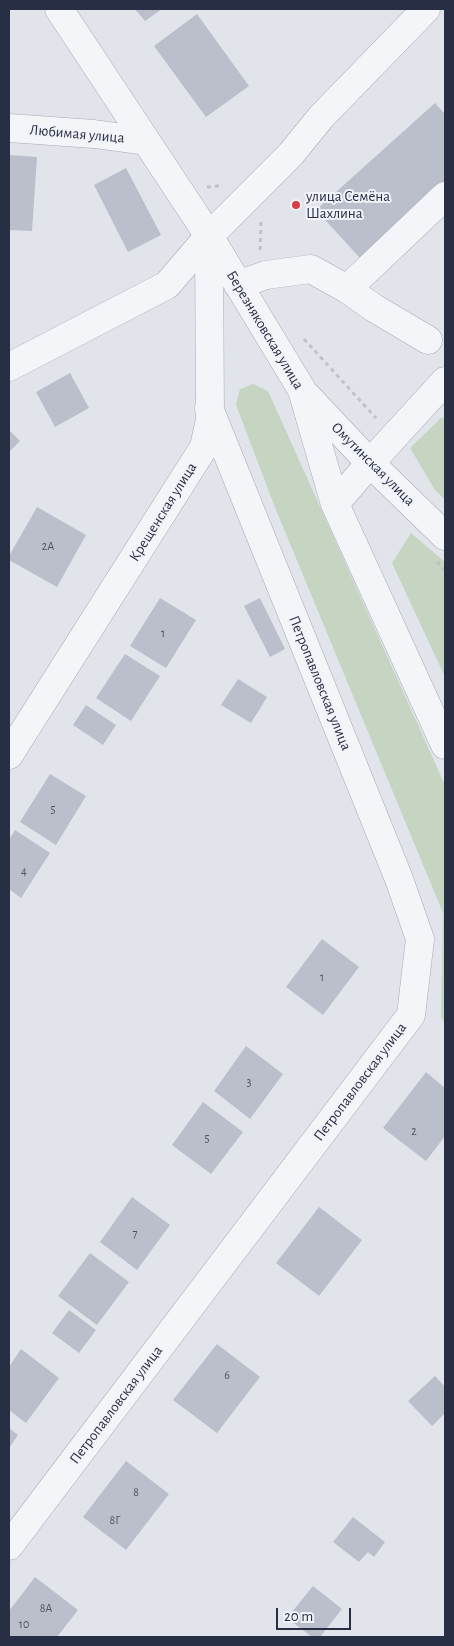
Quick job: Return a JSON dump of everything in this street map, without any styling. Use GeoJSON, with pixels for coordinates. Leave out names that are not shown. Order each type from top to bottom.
{"type":"FeatureCollection","features":[{"type":"Feature","properties":{"kind":"street"},"geometry":{"type":"LineString","coordinates":[[59,9],[209,236]]}},
{"type":"Feature","properties":{"kind":"street"},"geometry":{"type":"LineString","coordinates":[[9,366],[167,285],[209,236],[291,154],[321,117],[426,9]]}},
{"type":"Feature","properties":{"kind":"street","name":"Любимая улица"},"geometry":{"type":"LineString","coordinates":[[9,128],[94,134],[146,141]]}},
{"type":"Feature","properties":{"kind":"street"},"geometry":{"type":"LineString","coordinates":[[347,289],[445,196]]}},
{"type":"Feature","properties":{"kind":"street","name":"Березняковская улица"},"geometry":{"type":"LineString","coordinates":[[209,236],[302,390],[335,504],[445,745]]}},
{"type":"Feature","properties":{"kind":"street","name":"Крещенская улица"},"geometry":{"type":"LineString","coordinates":[[9,755],[204,447],[210,420],[209,236]]}},
{"type":"Feature","properties":{"kind":"street"},"geometry":{"type":"LineString","coordinates":[[238,285],[266,275],[311,269],[347,289],[374,308],[428,340]]}},
{"type":"Feature","properties":{"kind":"street"},"geometry":{"type":"LineString","coordinates":[[335,504],[394,436],[444,384]]}},
{"type":"Feature","properties":{"kind":"street","name":"Омутинская улица"},"geometry":{"type":"LineString","coordinates":[[302,390],[370,463],[439,546]]}},
{"type":"Feature","properties":{"kind":"street","name":"Петропавловская улица"},"geometry":{"type":"LineString","coordinates":[[9,1546],[411,1015],[420,939],[400,879],[209,408]]}},
{"type":"Feature","properties":{"kind":"path"},"geometry":{"type":"LineString","coordinates":[[262,218],[259,262],[266,275]]}},
{"type":"Feature","properties":{"kind":"path"},"geometry":{"type":"LineString","coordinates":[[302,336],[394,436]]}},
{"type":"Feature","properties":{"kind":"path"},"geometry":{"type":"LineString","coordinates":[[439,546],[445,570]]}},
{"type":"Feature","properties":{"kind":"green space"},"geometry":{"type":"Polygon","coordinates":[[[253,384],[268,391],[445,785],[445,1022],[441,1018],[443,913],[274,505],[236,405],[240,389],[253,384]]]}},
{"type":"Feature","properties":{"kind":"green space"},"geometry":{"type":"Polygon","coordinates":[[[442,417],[445,419],[445,500],[435,490],[410,448],[442,417]]]}},
{"type":"Feature","properties":{"kind":"green space"},"geometry":{"type":"Polygon","coordinates":[[[411,533],[445,562],[445,677],[392,563],[411,533]]]}},
{"type":"Feature","properties":{"kind":"building"},"geometry":{"type":"Polygon","coordinates":[[[135,9],[162,9],[145,21],[135,9]]]}},
{"type":"Feature","properties":{"kind":"building"},"geometry":{"type":"Polygon","coordinates":[[[197,14],[249,86],[206,117],[154,46],[197,14]]]}},
{"type":"Feature","properties":{"kind":"building"},"geometry":{"type":"Polygon","coordinates":[[[435,103],[445,114],[445,182],[360,258],[316,210],[435,103]]]}},
{"type":"Feature","properties":{"kind":"building"},"geometry":{"type":"Polygon","coordinates":[[[9,155],[37,157],[32,231],[9,230],[9,155]]]}},
{"type":"Feature","properties":{"kind":"building"},"geometry":{"type":"Polygon","coordinates":[[[126,168],[161,235],[128,252],[94,185],[126,168]]]}},
{"type":"Feature","properties":{"kind":"building"},"geometry":{"type":"Polygon","coordinates":[[[70,373],[89,408],[55,427],[36,392],[70,373]]]}},
{"type":"Feature","properties":{"kind":"building"},"geometry":{"type":"Polygon","coordinates":[[[9,430],[20,441],[9,452],[9,430]]]}},
{"type":"Feature","properties":{"kind":"building"},"geometry":{"type":"Polygon","coordinates":[[[37,507],[86,535],[57,587],[9,560],[9,556],[37,507]]]}},
{"type":"Feature","properties":{"kind":"building"},"geometry":{"type":"Polygon","coordinates":[[[160,598],[196,620],[166,668],[130,646],[160,598]]]}},
{"type":"Feature","properties":{"kind":"building"},"geometry":{"type":"Polygon","coordinates":[[[260,598],[285,649],[270,657],[244,606],[260,598]]]}},
{"type":"Feature","properties":{"kind":"building"},"geometry":{"type":"Polygon","coordinates":[[[125,654],[160,676],[131,721],[96,698],[125,654]]]}},
{"type":"Feature","properties":{"kind":"building"},"geometry":{"type":"Polygon","coordinates":[[[238,679],[267,697],[251,723],[221,705],[238,679]]]}},
{"type":"Feature","properties":{"kind":"building"},"geometry":{"type":"Polygon","coordinates":[[[86,705],[116,725],[103,745],[73,725],[86,705]]]}},
{"type":"Feature","properties":{"kind":"building"},"geometry":{"type":"Polygon","coordinates":[[[50,774],[86,796],[56,845],[20,822],[50,774]]]}},
{"type":"Feature","properties":{"kind":"building"},"geometry":{"type":"Polygon","coordinates":[[[15,830],[50,853],[21,898],[9,889],[9,840],[15,830]]]}},
{"type":"Feature","properties":{"kind":"building"},"geometry":{"type":"Polygon","coordinates":[[[322,939],[359,967],[323,1015],[286,987],[322,939]]]}},
{"type":"Feature","properties":{"kind":"building"},"geometry":{"type":"Polygon","coordinates":[[[246,1046],[283,1074],[250,1119],[214,1091],[246,1046]]]}},
{"type":"Feature","properties":{"kind":"building"},"geometry":{"type":"Polygon","coordinates":[[[426,1072],[445,1088],[445,1136],[426,1161],[383,1128],[426,1072]]]}},
{"type":"Feature","properties":{"kind":"building"},"geometry":{"type":"Polygon","coordinates":[[[203,1102],[243,1132],[211,1174],[172,1145],[203,1102]]]}},
{"type":"Feature","properties":{"kind":"building"},"geometry":{"type":"Polygon","coordinates":[[[132,1197],[170,1225],[137,1270],[100,1242],[132,1197]]]}},
{"type":"Feature","properties":{"kind":"building"},"geometry":{"type":"Polygon","coordinates":[[[319,1207],[362,1240],[319,1296],[276,1263],[319,1207]]]}},
{"type":"Feature","properties":{"kind":"building"},"geometry":{"type":"Polygon","coordinates":[[[90,1253],[129,1282],[97,1325],[58,1296],[90,1253]]]}},
{"type":"Feature","properties":{"kind":"building"},"geometry":{"type":"Polygon","coordinates":[[[69,1310],[96,1330],[79,1353],[52,1333],[69,1310]]]}},
{"type":"Feature","properties":{"kind":"building"},"geometry":{"type":"Polygon","coordinates":[[[217,1344],[260,1377],[217,1433],[173,1400],[217,1344]]]}},
{"type":"Feature","properties":{"kind":"building"},"geometry":{"type":"Polygon","coordinates":[[[21,1349],[59,1378],[26,1423],[9,1410],[9,1367],[21,1349]]]}},
{"type":"Feature","properties":{"kind":"building"},"geometry":{"type":"Polygon","coordinates":[[[435,1376],[445,1387],[445,1415],[432,1426],[408,1401],[435,1376]]]}},
{"type":"Feature","properties":{"kind":"building"},"geometry":{"type":"Polygon","coordinates":[[[9,1428],[18,1435],[9,1448],[9,1428]]]}},
{"type":"Feature","properties":{"kind":"building"},"geometry":{"type":"Polygon","coordinates":[[[126,1461],[169,1494],[126,1550],[83,1517],[126,1461]]]}},
{"type":"Feature","properties":{"kind":"building"},"geometry":{"type":"Polygon","coordinates":[[[353,1517],[385,1542],[374,1557],[368,1552],[359,1562],[333,1542],[353,1517]]]}},
{"type":"Feature","properties":{"kind":"building"},"geometry":{"type":"Polygon","coordinates":[[[35,1577],[78,1610],[57,1637],[9,1637],[9,1611],[35,1577]]]}},
{"type":"Feature","properties":{"kind":"building"},"geometry":{"type":"Polygon","coordinates":[[[313,1586],[342,1609],[320,1637],[312,1637],[287,1618],[313,1586]]]}},
{"type":"Feature","properties":{"kind":"place","name":"улица Семёна Шахлина"},"geometry":{"type":"Point","coordinates":[296,205]}}]}
